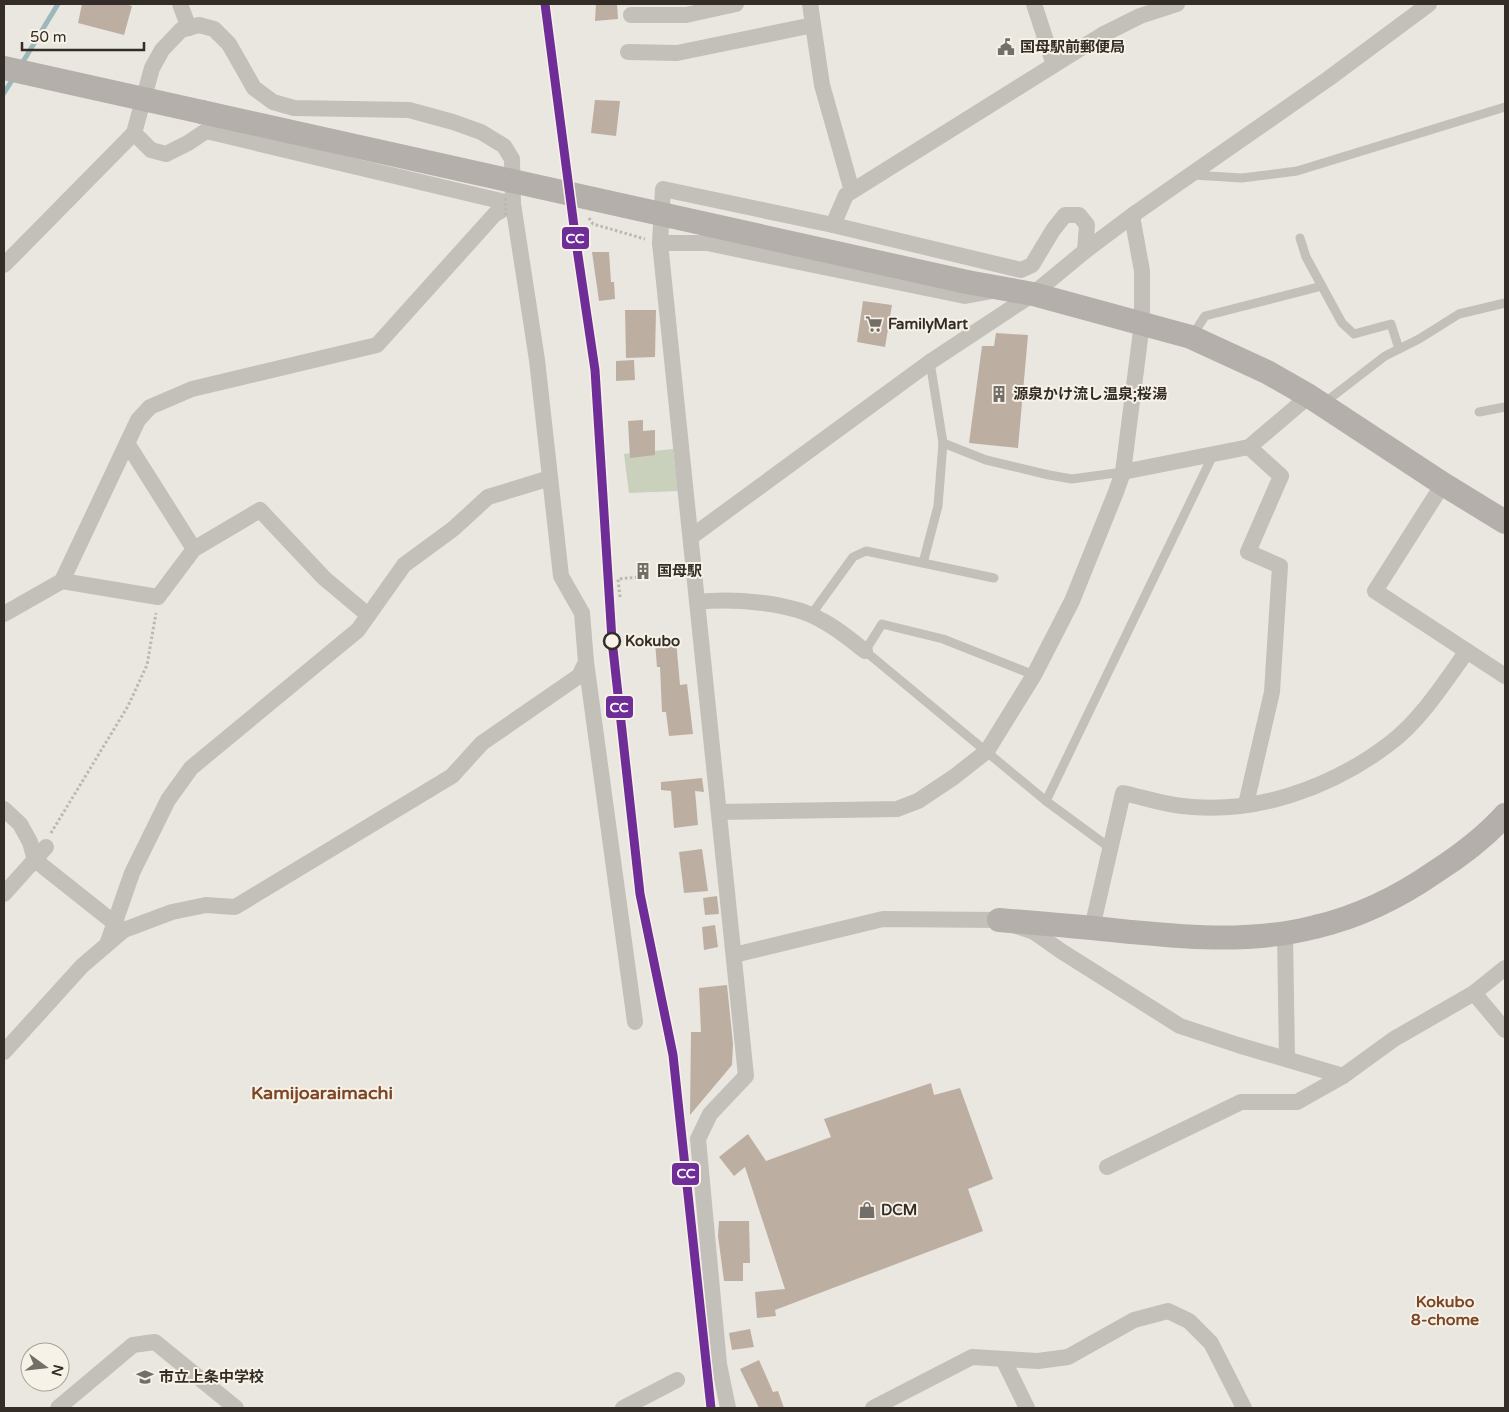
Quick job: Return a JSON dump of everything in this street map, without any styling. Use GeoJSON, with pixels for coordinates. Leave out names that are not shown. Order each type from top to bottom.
{"type":"FeatureCollection","features":[{"type":"Feature","properties":{"kind":"street"},"geometry":{"type":"LineString","coordinates":[[180,4],[189,28]]}},
{"type":"Feature","properties":{"kind":"street"},"geometry":{"type":"LineString","coordinates":[[631,15],[686,15],[736,4]]}},
{"type":"Feature","properties":{"kind":"street"},"geometry":{"type":"LineString","coordinates":[[810,4],[822,85],[852,191]]}},
{"type":"Feature","properties":{"kind":"street"},"geometry":{"type":"LineString","coordinates":[[1034,4],[1054,65]]}},
{"type":"Feature","properties":{"kind":"street"},"geometry":{"type":"LineString","coordinates":[[833,225],[846,195],[852,191],[1102,35],[1140,16],[1177,4]]}},
{"type":"Feature","properties":{"kind":"street"},"geometry":{"type":"LineString","coordinates":[[691,537],[930,362],[1033,294],[1085,251],[1132,216],[1328,79],[1429,4]]}},
{"type":"Feature","properties":{"kind":"street"},"geometry":{"type":"LineString","coordinates":[[4,265],[134,133],[152,68],[162,50],[181,30],[199,25],[214,29],[229,44],[254,88],[272,102],[294,108],[409,110],[481,132],[504,146],[512,160],[508,207],[537,360],[561,576],[582,613],[586,662],[635,1022]]}},
{"type":"Feature","properties":{"kind":"street"},"geometry":{"type":"LineString","coordinates":[[628,52],[677,53],[813,25]]}},
{"type":"Feature","properties":{"kind":"street"},"geometry":{"type":"LineString","coordinates":[[4,68],[967,282],[1033,294],[1191,337],[1266,372],[1316,400],[1443,484],[1505,522]]}},
{"type":"Feature","properties":{"kind":"street"},"geometry":{"type":"LineString","coordinates":[[134,133],[151,150],[166,154],[206,132],[508,207]]}},
{"type":"Feature","properties":{"kind":"street"},"geometry":{"type":"LineString","coordinates":[[728,1408],[719,1364],[698,1139],[710,1114],[746,1076],[660,243],[663,189],[833,225],[1021,270],[1032,265],[1053,230],[1065,215],[1079,215],[1087,225],[1085,251]]}},
{"type":"Feature","properties":{"kind":"street"},"geometry":{"type":"LineString","coordinates":[[4,614],[62,581],[138,420],[150,407],[192,389],[377,345],[495,214],[508,207]]}},
{"type":"Feature","properties":{"kind":"street"},"geometry":{"type":"LineString","coordinates":[[719,812],[896,809],[918,801],[954,777],[987,751],[1034,674],[1072,600],[1124,472],[1142,323],[1142,271],[1132,216]]}},
{"type":"Feature","properties":{"kind":"street"},"geometry":{"type":"LineString","coordinates":[[660,243],[708,242],[964,296],[1004,289]]}},
{"type":"Feature","properties":{"kind":"street"},"geometry":{"type":"LineString","coordinates":[[1124,472],[1249,447],[1316,400]]}},
{"type":"Feature","properties":{"kind":"street"},"geometry":{"type":"LineString","coordinates":[[127,443],[194,549]]}},
{"type":"Feature","properties":{"kind":"street"},"geometry":{"type":"LineString","coordinates":[[1246,804],[1272,692],[1280,566],[1248,552],[1281,476],[1249,447]]}},
{"type":"Feature","properties":{"kind":"street"},"geometry":{"type":"LineString","coordinates":[[4,1052],[82,966],[108,944],[119,926],[132,873],[168,800],[191,768],[358,630],[404,565],[453,528],[488,497],[550,478]]}},
{"type":"Feature","properties":{"kind":"street"},"geometry":{"type":"LineString","coordinates":[[1443,484],[1375,592],[1505,676]]}},
{"type":"Feature","properties":{"kind":"street"},"geometry":{"type":"LineString","coordinates":[[62,581],[158,597],[194,549],[260,510],[324,578],[368,615]]}},
{"type":"Feature","properties":{"kind":"street"},"geometry":{"type":"LineString","coordinates":[[697,602],[716,600],[794,609],[811,615],[829,625],[865,651]]}},
{"type":"Feature","properties":{"kind":"street"},"geometry":{"type":"LineString","coordinates":[[1092,928],[1122,793],[1182,806],[1222,808],[1271,800],[1322,785],[1390,743],[1432,700],[1467,651]]}},
{"type":"Feature","properties":{"kind":"street"},"geometry":{"type":"LineString","coordinates":[[119,926],[206,905],[235,908],[452,776],[482,743],[579,676],[586,662]]}},
{"type":"Feature","properties":{"kind":"street"},"geometry":{"type":"LineString","coordinates":[[4,809],[20,824],[30,842],[41,854],[119,926]]}},
{"type":"Feature","properties":{"kind":"street"},"geometry":{"type":"LineString","coordinates":[[734,955],[883,919],[999,920],[1210,938],[1285,933],[1316,927],[1365,911],[1409,890],[1447,864],[1494,828],[1504,818]]}},
{"type":"Feature","properties":{"kind":"street"},"geometry":{"type":"LineString","coordinates":[[4,894],[41,854]]}},
{"type":"Feature","properties":{"kind":"street"},"geometry":{"type":"LineString","coordinates":[[999,920],[1034,932],[1180,1026],[1238,1046],[1344,1076]]}},
{"type":"Feature","properties":{"kind":"street"},"geometry":{"type":"LineString","coordinates":[[1285,933],[1287,1059]]}},
{"type":"Feature","properties":{"kind":"street"},"geometry":{"type":"LineString","coordinates":[[1107,1166],[1241,1102],[1297,1102],[1344,1076],[1394,1039],[1474,993],[1505,968]]}},
{"type":"Feature","properties":{"kind":"street"},"geometry":{"type":"LineString","coordinates":[[1474,993],[1505,1030]]}},
{"type":"Feature","properties":{"kind":"street"},"geometry":{"type":"LineString","coordinates":[[873,1408],[972,1357],[1038,1361],[1068,1357],[1134,1320],[1168,1311],[1189,1321],[1211,1343],[1244,1408]]}},
{"type":"Feature","properties":{"kind":"street"},"geometry":{"type":"LineString","coordinates":[[58,1408],[133,1344],[155,1342],[236,1408]]}},
{"type":"Feature","properties":{"kind":"street"},"geometry":{"type":"LineString","coordinates":[[1004,1359],[1027,1408]]}},
{"type":"Feature","properties":{"kind":"street"},"geometry":{"type":"LineString","coordinates":[[623,1408],[678,1380]]}},
{"type":"Feature","properties":{"kind":"lane"},"geometry":{"type":"LineString","coordinates":[[1192,175],[1242,178],[1297,171],[1505,107]]}},
{"type":"Feature","properties":{"kind":"lane"},"geometry":{"type":"LineString","coordinates":[[1300,238],[1306,258],[1342,323],[1354,334],[1391,324],[1399,349]]}},
{"type":"Feature","properties":{"kind":"lane"},"geometry":{"type":"LineString","coordinates":[[1191,337],[1205,316],[1322,286]]}},
{"type":"Feature","properties":{"kind":"lane"},"geometry":{"type":"LineString","coordinates":[[1316,400],[1385,356],[1419,339],[1459,314],[1505,303]]}},
{"type":"Feature","properties":{"kind":"lane"},"geometry":{"type":"LineString","coordinates":[[923,563],[938,506],[943,443],[930,362]]}},
{"type":"Feature","properties":{"kind":"lane"},"geometry":{"type":"LineString","coordinates":[[1480,412],[1505,407]]}},
{"type":"Feature","properties":{"kind":"lane"},"geometry":{"type":"LineString","coordinates":[[943,443],[986,460],[1072,479],[1124,472]]}},
{"type":"Feature","properties":{"kind":"lane"},"geometry":{"type":"LineString","coordinates":[[1046,801],[1212,455]]}},
{"type":"Feature","properties":{"kind":"lane"},"geometry":{"type":"LineString","coordinates":[[811,615],[853,557],[866,551],[994,578]]}},
{"type":"Feature","properties":{"kind":"lane"},"geometry":{"type":"LineString","coordinates":[[1034,674],[943,639],[882,624],[865,651],[1046,801],[1110,848]]}},
{"type":"Feature","properties":{"kind":"path"},"geometry":{"type":"LineString","coordinates":[[589,218],[593,224],[660,243]]}},
{"type":"Feature","properties":{"kind":"path"},"geometry":{"type":"LineString","coordinates":[[620,597],[618,579],[639,577]]}},
{"type":"Feature","properties":{"kind":"path"},"geometry":{"type":"LineString","coordinates":[[41,854],[46,842],[128,706],[147,665],[158,597]]}},
{"type":"Feature","properties":{"kind":"green space"},"geometry":{"type":"Polygon","coordinates":[[[673,449],[678,491],[629,493],[624,454],[673,449]]]}},
{"type":"Feature","properties":{"kind":"building"},"geometry":{"type":"Polygon","coordinates":[[[82,4],[125,4],[132,6],[124,35],[78,23],[82,4]]]}},
{"type":"Feature","properties":{"kind":"building"},"geometry":{"type":"Polygon","coordinates":[[[596,4],[617,4],[618,19],[595,21],[596,4]]]}},
{"type":"Feature","properties":{"kind":"building"},"geometry":{"type":"Polygon","coordinates":[[[595,100],[620,101],[616,136],[591,133],[595,100]]]}},
{"type":"Feature","properties":{"kind":"building"},"geometry":{"type":"Polygon","coordinates":[[[592,252],[609,252],[611,282],[614,282],[615,299],[599,301],[592,252]]]}},
{"type":"Feature","properties":{"kind":"building","name":"FamilyMart"},"geometry":{"type":"Polygon","coordinates":[[[863,301],[892,305],[885,347],[857,342],[863,301]]]}},
{"type":"Feature","properties":{"kind":"building"},"geometry":{"type":"Polygon","coordinates":[[[625,310],[656,310],[655,357],[626,358],[625,310]]]}},
{"type":"Feature","properties":{"kind":"building","name":"源泉かけ流し温泉;桜湯"},"geometry":{"type":"Polygon","coordinates":[[[996,333],[1028,335],[1018,448],[969,443],[982,346],[994,346],[996,333]]]}},
{"type":"Feature","properties":{"kind":"building"},"geometry":{"type":"Polygon","coordinates":[[[634,360],[635,380],[616,381],[616,361],[634,360]]]}},
{"type":"Feature","properties":{"kind":"building"},"geometry":{"type":"Polygon","coordinates":[[[643,420],[643,431],[655,430],[655,455],[630,458],[628,421],[643,420]]]}},
{"type":"Feature","properties":{"kind":"building"},"geometry":{"type":"Polygon","coordinates":[[[676,640],[680,685],[687,684],[693,734],[669,736],[666,712],[662,712],[660,667],[657,667],[655,642],[676,640]]]}},
{"type":"Feature","properties":{"kind":"building"},"geometry":{"type":"Polygon","coordinates":[[[702,778],[704,792],[695,791],[698,825],[674,828],[671,791],[661,790],[661,782],[702,778]]]}},
{"type":"Feature","properties":{"kind":"building"},"geometry":{"type":"Polygon","coordinates":[[[702,849],[708,891],[684,893],[679,852],[702,849]]]}},
{"type":"Feature","properties":{"kind":"building"},"geometry":{"type":"Polygon","coordinates":[[[717,896],[719,914],[705,915],[703,898],[717,896]]]}},
{"type":"Feature","properties":{"kind":"building"},"geometry":{"type":"Polygon","coordinates":[[[715,925],[718,947],[704,950],[702,927],[715,925]]]}},
{"type":"Feature","properties":{"kind":"building"},"geometry":{"type":"Polygon","coordinates":[[[727,985],[733,1044],[732,1065],[690,1115],[691,1032],[701,1032],[699,988],[727,985]]]}},
{"type":"Feature","properties":{"kind":"building","name":"DCM"},"geometry":{"type":"Polygon","coordinates":[[[931,1083],[934,1095],[960,1088],[993,1179],[968,1189],[983,1231],[775,1310],[776,1316],[757,1318],[755,1292],[785,1289],[745,1167],[734,1176],[719,1157],[748,1134],[766,1161],[831,1137],[824,1119],[931,1083]]]}},
{"type":"Feature","properties":{"kind":"building"},"geometry":{"type":"Polygon","coordinates":[[[719,1221],[749,1221],[750,1263],[743,1263],[743,1281],[724,1281],[718,1236],[719,1221]]]}},
{"type":"Feature","properties":{"kind":"building"},"geometry":{"type":"Polygon","coordinates":[[[750,1329],[754,1347],[732,1350],[729,1333],[750,1329]]]}},
{"type":"Feature","properties":{"kind":"building"},"geometry":{"type":"Polygon","coordinates":[[[759,1360],[773,1392],[778,1391],[784,1408],[759,1408],[740,1369],[759,1360]]]}},
{"type":"Feature","properties":{"kind":"waterway"},"geometry":{"type":"LineString","coordinates":[[21,65],[58,4]]}},
{"type":"Feature","properties":{"kind":"waterway"},"geometry":{"type":"LineString","coordinates":[[4,93],[14,77]]}},
{"type":"Feature","properties":{"kind":"transit line","name":"CC"},"geometry":{"type":"LineString","coordinates":[[545,4],[595,370],[612,640],[640,894],[673,1055],[711,1408]]}},
{"type":"Feature","properties":{"kind":"place","name":"国母駅前郵便局"},"geometry":{"type":"Point","coordinates":[1006,47]}},
{"type":"Feature","properties":{"kind":"place","name":"FamilyMart"},"geometry":{"type":"Point","coordinates":[874,324]}},
{"type":"Feature","properties":{"kind":"place","name":"源泉かけ流し温泉;桜湯"},"geometry":{"type":"Point","coordinates":[999,394]}},
{"type":"Feature","properties":{"kind":"place","name":"国母駅"},"geometry":{"type":"Point","coordinates":[643,571]}},
{"type":"Feature","properties":{"kind":"place","name":"Kokubo"},"geometry":{"type":"Point","coordinates":[612,641]}},
{"type":"Feature","properties":{"kind":"place","name":"DCM"},"geometry":{"type":"Point","coordinates":[867,1210]}},
{"type":"Feature","properties":{"kind":"place","name":"市立上条中学校"},"geometry":{"type":"Point","coordinates":[145,1377]}},
{"type":"Feature","properties":{"kind":"district","name":"Kamijoaraimachi"},"geometry":{"type":"Point","coordinates":[322,1093]}},
{"type":"Feature","properties":{"kind":"district","name":"Kokubo 8-chome"},"geometry":{"type":"Point","coordinates":[1445,1310]}}]}
